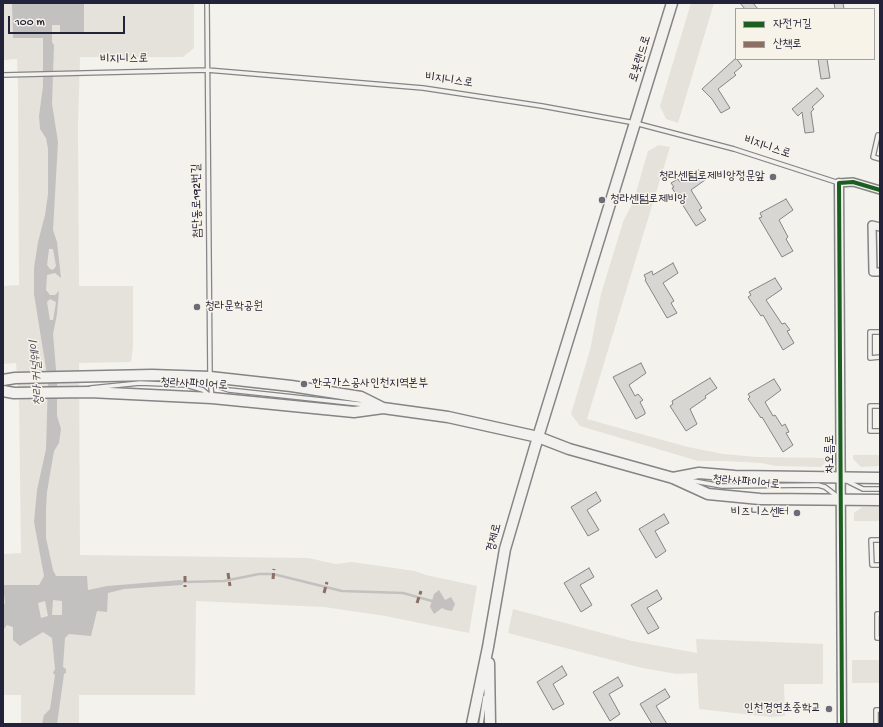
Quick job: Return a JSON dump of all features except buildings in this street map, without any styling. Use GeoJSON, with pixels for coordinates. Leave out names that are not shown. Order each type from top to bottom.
{"type":"FeatureCollection","features":[{"type":"Feature","properties":{"kind":"main road","name":"로봇랜드로"},"geometry":{"type":"LineString","coordinates":[[538,437],[672,3]]}},
{"type":"Feature","properties":{"kind":"main road"},"geometry":{"type":"LineString","coordinates":[[3,380],[15,378],[89,378],[142,375],[210,377],[290,386],[361,397],[383,408]]}},
{"type":"Feature","properties":{"kind":"main road","name":"청라사파이어로"},"geometry":{"type":"LineString","coordinates":[[3,391],[14,393],[89,392],[212,398],[354,412],[383,408],[448,417],[538,437],[569,449],[673,478],[708,494],[760,500],[880,500]]}},
{"type":"Feature","properties":{"kind":"main road","name":"경제로"},"geometry":{"type":"LineString","coordinates":[[472,724],[488,647],[505,549],[538,437]]}},
{"type":"Feature","properties":{"kind":"main road"},"geometry":{"type":"LineString","coordinates":[[673,478],[699,473],[735,476],[880,478]]}},
{"type":"Feature","properties":{"kind":"main road","name":"경제로"},"geometry":{"type":"LineString","coordinates":[[488,647],[490,724]]}},
{"type":"Feature","properties":{"kind":"street","name":"비지니스로"},"geometry":{"type":"LineString","coordinates":[[839,183],[854,182],[880,190]]}},
{"type":"Feature","properties":{"kind":"street","name":"차오름로"},"geometry":{"type":"LineString","coordinates":[[839,183],[842,724]]}},
{"type":"Feature","properties":{"kind":"street"},"geometry":{"type":"LineString","coordinates":[[880,227],[872,225],[872,272],[880,272]]}},
{"type":"Feature","properties":{"kind":"lane","name":"첨단동로192번길"},"geometry":{"type":"LineString","coordinates":[[207,3],[210,377],[212,398]]}},
{"type":"Feature","properties":{"kind":"lane","name":"비지니스로"},"geometry":{"type":"LineString","coordinates":[[3,75],[207,70],[423,88],[542,106],[635,123],[734,149],[839,183]]}},
{"type":"Feature","properties":{"kind":"lane"},"geometry":{"type":"LineString","coordinates":[[880,135],[878,135],[872,157],[880,159]]}},
{"type":"Feature","properties":{"kind":"lane"},"geometry":{"type":"LineString","coordinates":[[880,332],[870,332],[870,358],[880,357]]}},
{"type":"Feature","properties":{"kind":"lane"},"geometry":{"type":"LineString","coordinates":[[74,392],[119,384],[186,385],[203,390],[212,398]]}},
{"type":"Feature","properties":{"kind":"lane"},"geometry":{"type":"LineString","coordinates":[[880,406],[870,406],[870,431],[880,431]]}},
{"type":"Feature","properties":{"kind":"lane"},"geometry":{"type":"LineString","coordinates":[[841,478],[854,486],[863,489],[880,489]]}},
{"type":"Feature","properties":{"kind":"lane"},"geometry":{"type":"LineString","coordinates":[[880,540],[871,540],[872,565],[880,565]]}},
{"type":"Feature","properties":{"kind":"lane"},"geometry":{"type":"LineString","coordinates":[[880,614],[877,614],[877,638],[880,638]]}},
{"type":"Feature","properties":{"kind":"lane"},"geometry":{"type":"LineString","coordinates":[[481,724],[489,674]]}},
{"type":"Feature","properties":{"kind":"lane"},"geometry":{"type":"LineString","coordinates":[[876,724],[876,710],[880,710]]}},
{"type":"Feature","properties":{"kind":"shaded area"},"geometry":{"type":"Polygon","coordinates":[[[3,3],[194,3],[194,48],[183,57],[80,57],[78,126],[79,286],[133,286],[133,347],[131,362],[79,363],[80,555],[308,558],[336,564],[352,562],[415,571],[426,575],[477,586],[469,633],[385,616],[324,607],[196,601],[195,695],[79,695],[79,724],[21,724],[21,695],[3,695],[3,554],[21,553],[19,399],[16,363],[3,364],[3,286],[19,285],[18,89],[17,59],[3,60],[3,3]]]}},
{"type":"Feature","properties":{"kind":"shaded area"},"geometry":{"type":"Polygon","coordinates":[[[12,3],[84,3],[84,34],[60,34],[60,25],[52,25],[52,42],[54,45],[52,104],[58,142],[53,230],[57,242],[61,278],[55,273],[47,275],[46,290],[50,295],[55,295],[59,291],[53,334],[57,382],[57,416],[61,429],[59,443],[54,451],[47,492],[46,510],[46,538],[53,570],[56,576],[87,576],[88,590],[107,586],[181,580],[184,582],[182,585],[124,589],[108,593],[107,612],[97,611],[91,636],[69,634],[65,638],[63,667],[66,669],[66,673],[64,674],[57,724],[42,724],[44,715],[50,709],[55,675],[53,673],[55,669],[52,638],[43,632],[20,646],[13,640],[13,627],[7,625],[3,630],[3,604],[5,604],[3,585],[39,585],[44,576],[34,522],[37,490],[46,449],[48,381],[34,294],[34,268],[48,194],[48,149],[46,138],[40,129],[39,116],[43,86],[43,38],[13,38],[12,3]],[[49,249],[47,265],[53,270],[56,266],[53,249],[49,249]],[[50,299],[47,302],[50,320],[53,320],[56,302],[50,299]],[[53,600],[52,615],[62,615],[62,601],[53,600]],[[45,601],[38,603],[41,618],[48,616],[45,601]]]}},
{"type":"Feature","properties":{"kind":"shaded area"},"geometry":{"type":"Polygon","coordinates":[[[691,3],[714,3],[678,123],[666,119],[660,106],[691,3]]]}},
{"type":"Feature","properties":{"kind":"shaded area"},"geometry":{"type":"Polygon","coordinates":[[[659,145],[670,147],[587,419],[688,447],[723,454],[757,457],[830,458],[821,467],[776,466],[761,463],[724,461],[698,461],[580,426],[571,414],[590,350],[601,294],[624,219],[633,203],[648,151],[659,145]]]}},
{"type":"Feature","properties":{"kind":"shaded area"},"geometry":{"type":"Polygon","coordinates":[[[853,455],[880,455],[880,466],[861,467],[853,459],[853,455]]]}},
{"type":"Feature","properties":{"kind":"shaded area"},"geometry":{"type":"Polygon","coordinates":[[[862,507],[880,507],[880,521],[854,521],[854,513],[862,507]]]}},
{"type":"Feature","properties":{"kind":"shaded area"},"geometry":{"type":"Polygon","coordinates":[[[439,590],[445,600],[451,597],[455,604],[452,611],[442,608],[434,614],[430,607],[434,594],[439,590]]]}},
{"type":"Feature","properties":{"kind":"shaded area"},"geometry":{"type":"Polygon","coordinates":[[[513,609],[632,641],[697,653],[696,639],[823,644],[823,684],[784,684],[785,716],[771,717],[699,709],[697,673],[677,674],[642,668],[508,633],[513,609]]]}},
{"type":"Feature","properties":{"kind":"shaded area"},"geometry":{"type":"Polygon","coordinates":[[[852,660],[880,660],[880,683],[852,683],[852,660]]]}},
{"type":"Feature","properties":{"kind":"waterway"},"geometry":{"type":"LineString","coordinates":[[184,582],[224,581],[259,574],[273,574],[342,591],[403,593],[432,601]]}},
{"type":"Feature","properties":{"kind":"marked path"},"geometry":{"type":"LineString","coordinates":[[273,579],[274,569]]}},
{"type":"Feature","properties":{"kind":"marked path"},"geometry":{"type":"LineString","coordinates":[[228,573],[230,586]]}},
{"type":"Feature","properties":{"kind":"marked path"},"geometry":{"type":"LineString","coordinates":[[185,576],[185,587]]}},
{"type":"Feature","properties":{"kind":"marked path"},"geometry":{"type":"LineString","coordinates":[[324,593],[327,582]]}},
{"type":"Feature","properties":{"kind":"marked path"},"geometry":{"type":"LineString","coordinates":[[417,603],[421,591]]}},
{"type":"Feature","properties":{"kind":"cycle path"},"geometry":{"type":"LineString","coordinates":[[842,724],[839,183],[853,182],[880,190]]}},
{"type":"Feature","properties":{"kind":"place","name":"청라센텀로제비앙정문앞"},"geometry":{"type":"Point","coordinates":[773,177]}},
{"type":"Feature","properties":{"kind":"place","name":"청라센텀로제비앙"},"geometry":{"type":"Point","coordinates":[602,200]}},
{"type":"Feature","properties":{"kind":"place","name":"청라문학공원"},"geometry":{"type":"Point","coordinates":[197,307]}},
{"type":"Feature","properties":{"kind":"place","name":"한국가스공사인천지역본부"},"geometry":{"type":"Point","coordinates":[304,384]}},
{"type":"Feature","properties":{"kind":"place","name":"비즈니스센터"},"geometry":{"type":"Point","coordinates":[797,513]}},
{"type":"Feature","properties":{"kind":"place","name":"인천경연초중학교"},"geometry":{"type":"Point","coordinates":[829,709]}},
{"type":"Feature","properties":{"kind":"water label","name":"청라 커널웨이"},"geometry":{"type":"Point","coordinates":[38,373]}}]}
